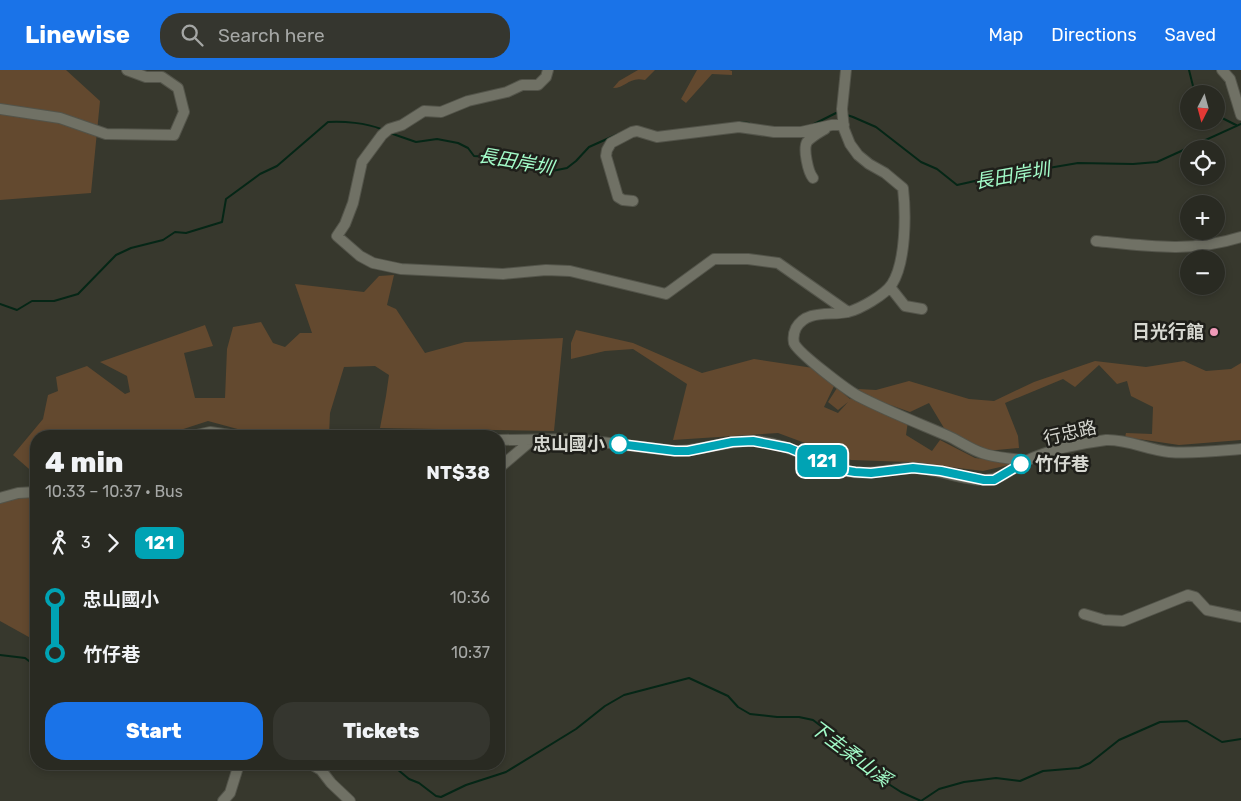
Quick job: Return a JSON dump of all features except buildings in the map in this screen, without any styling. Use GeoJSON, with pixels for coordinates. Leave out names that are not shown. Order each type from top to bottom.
{"type":"FeatureCollection","features":[{"type":"Feature","properties":{"kind":"street"},"geometry":{"type":"LineString","coordinates":[[0,109],[60,118],[106,134],[174,135],[184,112],[178,88],[162,77],[146,76],[127,70]]}},
{"type":"Feature","properties":{"kind":"street"},"geometry":{"type":"LineString","coordinates":[[548,70],[546,77],[538,85],[522,85],[508,92],[468,101],[441,112],[424,111],[402,125],[389,129],[370,149],[362,162],[346,224],[337,236],[366,260],[401,268],[503,274],[546,270],[570,271],[666,294],[714,259],[748,259],[778,263],[848,312]]}},
{"type":"Feature","properties":{"kind":"street"},"geometry":{"type":"LineString","coordinates":[[846,70],[842,109],[843,123],[850,144],[858,155],[904,188],[903,247],[890,287],[871,301],[848,312],[814,314],[803,320],[794,334],[794,343],[799,350],[856,395],[951,437],[982,453],[1026,461]]}},
{"type":"Feature","properties":{"kind":"street"},"geometry":{"type":"LineString","coordinates":[[1222,70],[1230,79],[1241,115]]}},
{"type":"Feature","properties":{"kind":"street"},"geometry":{"type":"LineString","coordinates":[[634,201],[623,200],[618,197],[606,156],[611,142],[632,132],[638,131],[657,137],[739,127],[774,132],[802,132],[843,123]]}},
{"type":"Feature","properties":{"kind":"street"},"geometry":{"type":"LineString","coordinates":[[813,178],[809,173],[806,156],[808,141],[832,125]]}},
{"type":"Feature","properties":{"kind":"street"},"geometry":{"type":"LineString","coordinates":[[1096,241],[1171,248],[1220,244],[1241,237]]}},
{"type":"Feature","properties":{"kind":"street"},"geometry":{"type":"LineString","coordinates":[[890,287],[905,306],[922,309]]}},
{"type":"Feature","properties":{"kind":"street","name":"行忠路"},"geometry":{"type":"LineString","coordinates":[[505,440],[576,439],[688,451],[732,442],[753,441],[789,448],[842,470],[871,473],[913,468],[941,471],[984,480],[994,480],[1026,461],[1050,452],[1107,440],[1121,441],[1168,452],[1187,453],[1241,449]]}},
{"type":"Feature","properties":{"kind":"street"},"geometry":{"type":"LineString","coordinates":[[505,463],[532,440]]}},
{"type":"Feature","properties":{"kind":"street"},"geometry":{"type":"LineString","coordinates":[[0,498],[18,493],[30,492]]}},
{"type":"Feature","properties":{"kind":"street"},"geometry":{"type":"LineString","coordinates":[[1084,614],[1104,620],[1123,621],[1188,595],[1195,598],[1208,610],[1241,617]]}},
{"type":"Feature","properties":{"kind":"street"},"geometry":{"type":"LineString","coordinates":[[223,801],[230,793],[237,770]]}},
{"type":"Feature","properties":{"kind":"street"},"geometry":{"type":"LineString","coordinates":[[321,770],[331,783],[350,801]]}},
{"type":"Feature","properties":{"kind":"shaded area"},"geometry":{"type":"Polygon","coordinates":[[[0,70],[66,70],[100,101],[91,193],[0,200],[0,70]]]}},
{"type":"Feature","properties":{"kind":"shaded area"},"geometry":{"type":"Polygon","coordinates":[[[638,70],[655,70],[645,80],[631,81],[613,88],[619,81],[638,70]]]}},
{"type":"Feature","properties":{"kind":"shaded area"},"geometry":{"type":"Polygon","coordinates":[[[697,70],[729,70],[732,71],[732,75],[712,74],[686,103],[681,99],[697,70]]]}},
{"type":"Feature","properties":{"kind":"shaded area"},"geometry":{"type":"Polygon","coordinates":[[[394,275],[387,305],[396,309],[425,353],[465,342],[563,338],[554,431],[380,428],[389,375],[375,366],[344,367],[330,413],[329,430],[241,430],[208,421],[180,430],[34,430],[43,419],[48,395],[58,391],[56,377],[87,366],[125,394],[130,392],[127,376],[100,362],[205,325],[213,346],[184,353],[195,398],[225,398],[227,349],[233,327],[261,322],[273,343],[285,347],[300,333],[312,333],[295,284],[364,292],[379,276],[394,275]]]}},
{"type":"Feature","properties":{"kind":"shaded area"},"geometry":{"type":"Polygon","coordinates":[[[576,330],[633,343],[702,373],[754,359],[813,368],[835,384],[824,407],[838,413],[848,402],[838,410],[828,402],[837,388],[850,399],[853,396],[908,421],[906,435],[932,451],[940,440],[975,458],[1013,464],[983,471],[909,462],[851,460],[778,433],[673,440],[687,384],[633,349],[605,351],[571,359],[571,343],[576,330]]]}},
{"type":"Feature","properties":{"kind":"shaded area"},"geometry":{"type":"Polygon","coordinates":[[[1095,361],[1146,367],[1184,361],[1206,371],[1231,369],[1241,363],[1241,440],[1179,445],[1125,437],[1126,433],[1152,434],[1153,407],[1131,396],[1127,381],[1117,384],[1099,365],[1075,387],[1063,379],[1005,403],[1018,436],[1019,448],[986,451],[944,428],[929,403],[910,412],[868,397],[858,389],[876,390],[909,381],[969,399],[994,401],[1034,382],[1095,361]]]}},
{"type":"Feature","properties":{"kind":"shaded area"},"geometry":{"type":"Polygon","coordinates":[[[30,435],[30,470],[13,455],[30,435]]]}},
{"type":"Feature","properties":{"kind":"shaded area"},"geometry":{"type":"Polygon","coordinates":[[[30,493],[30,638],[0,621],[0,498],[30,493]]]}},
{"type":"Feature","properties":{"kind":"waterway"},"geometry":{"type":"LineString","coordinates":[[1189,70],[1193,85]]}},
{"type":"Feature","properties":{"kind":"waterway","name":"長田岸圳"},"geometry":{"type":"LineString","coordinates":[[812,125],[836,113],[839,114]]}},
{"type":"Feature","properties":{"kind":"waterway","name":"長田岸圳"},"geometry":{"type":"LineString","coordinates":[[847,115],[876,127],[921,162],[937,169],[957,185],[1078,163],[1133,164],[1157,162],[1241,124]]}},
{"type":"Feature","properties":{"kind":"waterway"},"geometry":{"type":"LineString","coordinates":[[1225,120],[1236,125]]}},
{"type":"Feature","properties":{"kind":"waterway","name":"長田岸圳"},"geometry":{"type":"LineString","coordinates":[[0,304],[17,310],[32,301],[54,301],[78,294],[116,255],[131,248],[163,240],[175,232],[186,233],[222,222],[226,199],[260,174],[277,166],[328,122],[355,123],[381,129]]}},
{"type":"Feature","properties":{"kind":"waterway","name":"長田岸圳"},"geometry":{"type":"LineString","coordinates":[[739,122],[749,123]]}},
{"type":"Feature","properties":{"kind":"waterway","name":"長田岸圳"},"geometry":{"type":"LineString","coordinates":[[390,133],[416,142],[437,139],[458,143],[468,148],[474,156],[524,159],[540,169],[552,171],[567,168],[589,147],[618,134]]}},
{"type":"Feature","properties":{"kind":"waterway","name":"下圭柔山溪"},"geometry":{"type":"LineString","coordinates":[[0,655],[25,658],[30,662]]}},
{"type":"Feature","properties":{"kind":"waterway","name":"下圭柔山溪"},"geometry":{"type":"LineString","coordinates":[[398,770],[409,779],[419,783],[436,796],[441,797],[466,785],[506,772],[576,729],[605,706],[624,695],[689,678],[728,696],[738,707],[750,714],[799,717],[813,720],[863,758],[873,774],[901,792],[921,801],[939,789],[964,782],[996,778],[1020,781],[1043,771],[1079,768],[1090,763],[1119,740],[1160,722],[1187,721],[1222,742],[1241,739]]}},
{"type":"Feature","properties":{"kind":"bus line","name":"121"},"geometry":{"type":"LineString","coordinates":[[619,444],[688,451],[732,442],[753,441],[789,448],[842,470],[871,473],[913,468],[941,471],[984,480],[994,480],[1021,464]]}},
{"type":"Feature","properties":{"kind":"place","name":"日光行館"},"geometry":{"type":"Point","coordinates":[1214,332]}},
{"type":"Feature","properties":{"kind":"place","name":"忠山國小"},"geometry":{"type":"Point","coordinates":[619,444]}},
{"type":"Feature","properties":{"kind":"place","name":"竹仔巷"},"geometry":{"type":"Point","coordinates":[1021,464]}}]}
